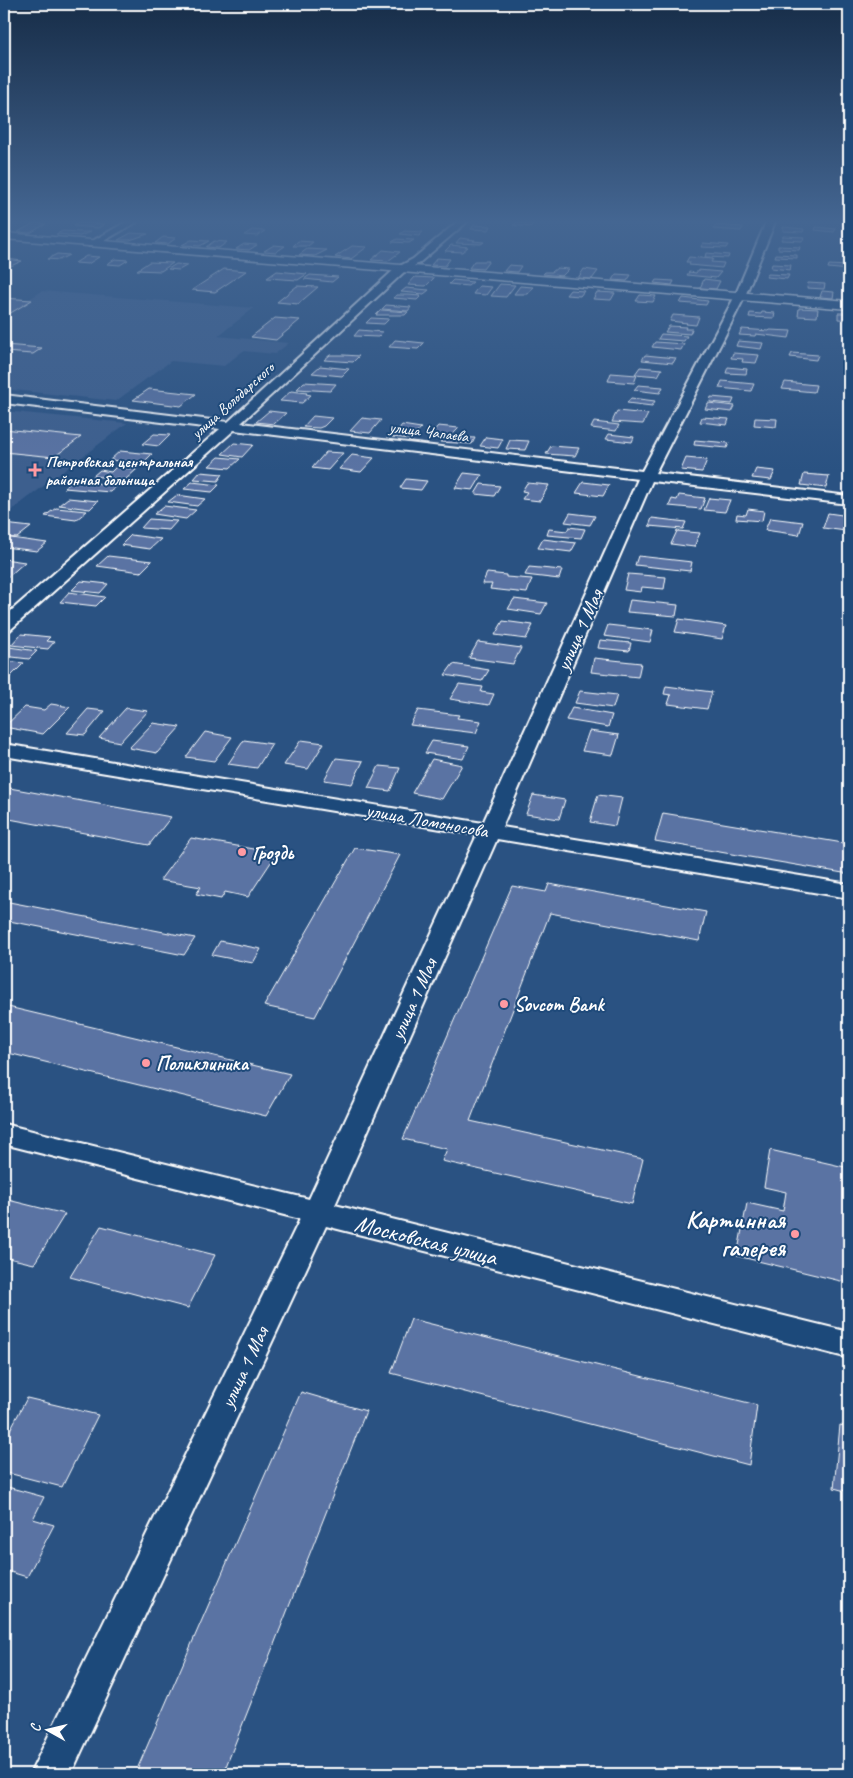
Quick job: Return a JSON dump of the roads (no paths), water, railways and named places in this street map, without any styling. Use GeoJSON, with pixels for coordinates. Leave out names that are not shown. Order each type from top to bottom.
{"type":"FeatureCollection","features":[{"type":"Feature","properties":{"kind":"street","name":"улица Володарского"},"geometry":{"type":"LineString","coordinates":[[4,626],[231,426],[362,305]]}},
{"type":"Feature","properties":{"kind":"street","name":"улица 1 Мая"},"geometry":{"type":"LineString","coordinates":[[50,1774],[317,1213],[490,831],[647,475],[735,305]]}},
{"type":"Feature","properties":{"kind":"street","name":"улица Чапаева"},"geometry":{"type":"LineString","coordinates":[[4,399],[849,500]]}},
{"type":"Feature","properties":{"kind":"street","name":"улица Ломоносова"},"geometry":{"type":"LineString","coordinates":[[4,750],[849,891]]}},
{"type":"Feature","properties":{"kind":"street","name":"Московская улица"},"geometry":{"type":"LineString","coordinates":[[4,1134],[849,1345]]}},
{"type":"Feature","properties":{"kind":"place","name":"Петровская центральная районная больница"},"geometry":{"type":"Point","coordinates":[35,470]}},
{"type":"Feature","properties":{"kind":"place","name":"Гроздь"},"geometry":{"type":"Point","coordinates":[242,852]}},
{"type":"Feature","properties":{"kind":"place","name":"Sovcom Bank"},"geometry":{"type":"Point","coordinates":[504,1004]}},
{"type":"Feature","properties":{"kind":"place","name":"Поликлиника"},"geometry":{"type":"Point","coordinates":[146,1063]}},
{"type":"Feature","properties":{"kind":"place","name":"Картинная галерея"},"geometry":{"type":"Point","coordinates":[795,1234]}}]}
